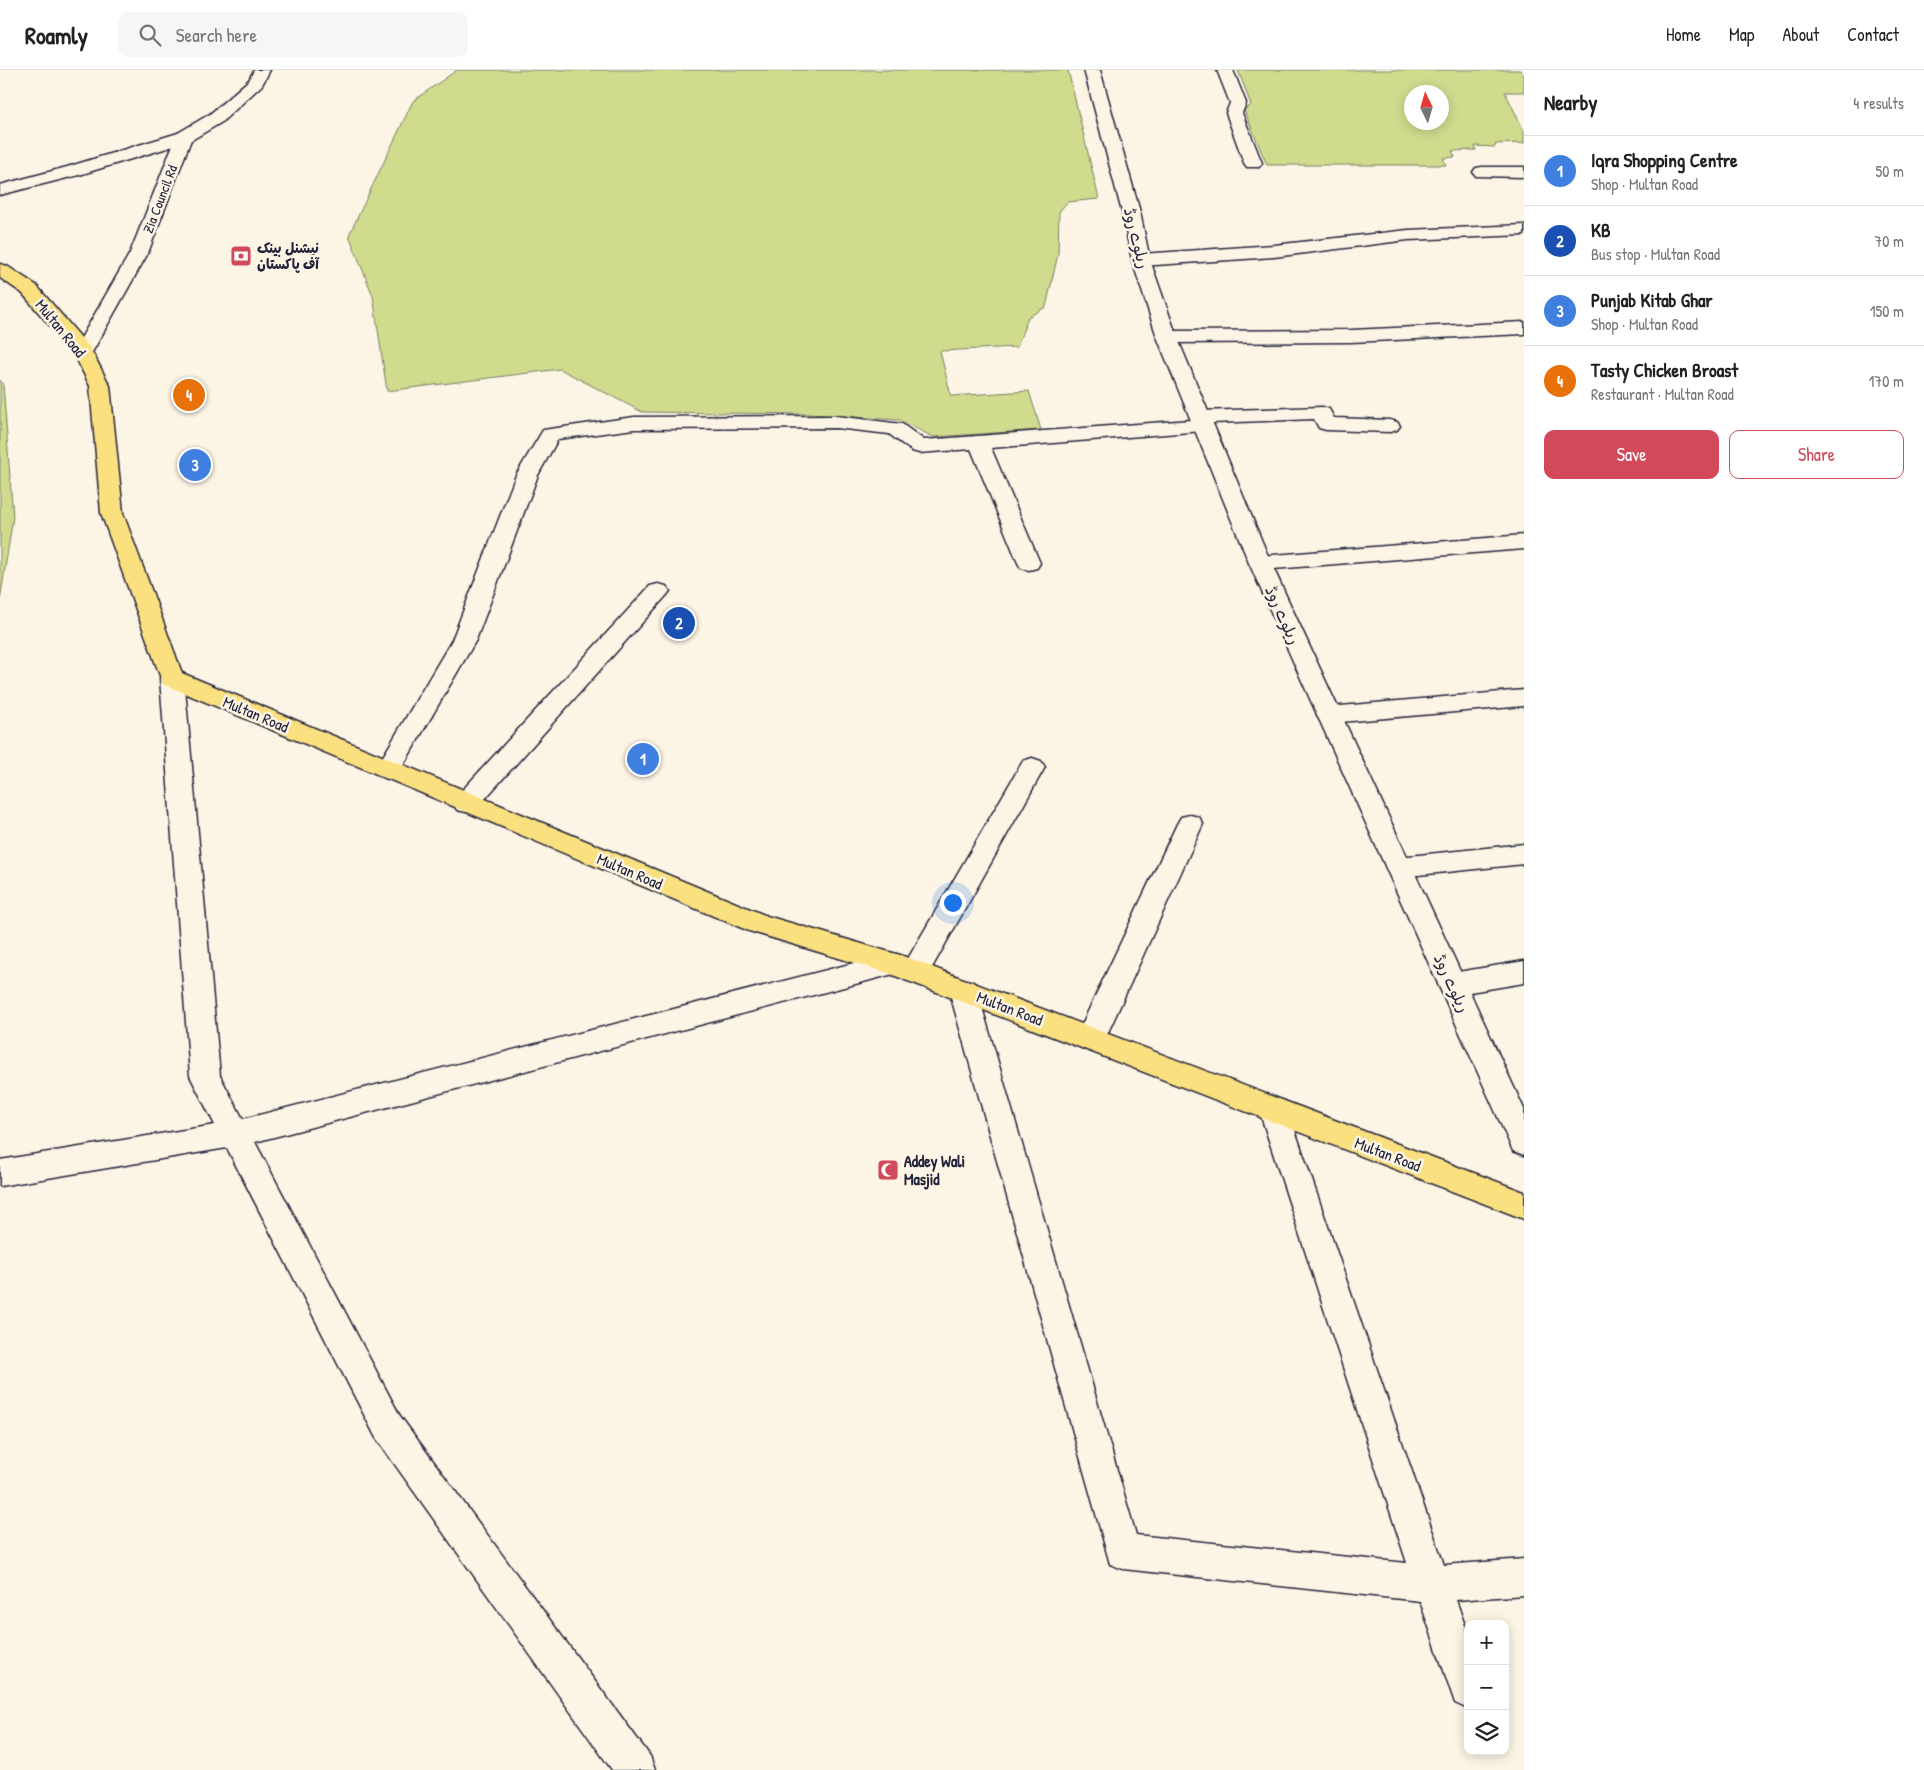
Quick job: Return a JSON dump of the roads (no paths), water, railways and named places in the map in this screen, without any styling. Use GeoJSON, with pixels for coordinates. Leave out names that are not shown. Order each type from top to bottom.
{"type":"FeatureCollection","features":[{"type":"Feature","properties":{"kind":"main road","name":"Multan Road"},"geometry":{"type":"LineString","coordinates":[[0,270],[28,289],[83,352],[100,386],[112,513],[172,678],[466,803],[759,924],[904,968],[1524,1206]]}},
{"type":"Feature","properties":{"kind":"street"},"geometry":{"type":"LineString","coordinates":[[0,190],[73,171],[184,138],[216,118],[256,82],[262,70]]}},
{"type":"Feature","properties":{"kind":"street","name":"ریلوے روڈ"},"geometry":{"type":"LineString","coordinates":[[1092,70],[1131,212],[1140,260],[1167,337],[1260,563],[1524,1142]]}},
{"type":"Feature","properties":{"kind":"street"},"geometry":{"type":"LineString","coordinates":[[1225,70],[1238,103],[1234,113],[1253,163]]}},
{"type":"Feature","properties":{"kind":"street","name":"Zia Council Rd"},"geometry":{"type":"LineString","coordinates":[[83,352],[139,252],[184,138]]}},
{"type":"Feature","properties":{"kind":"street"},"geometry":{"type":"LineString","coordinates":[[1482,172],[1524,172]]}},
{"type":"Feature","properties":{"kind":"street"},"geometry":{"type":"LineString","coordinates":[[1140,260],[1274,251],[1408,234],[1524,230]]}},
{"type":"Feature","properties":{"kind":"street"},"geometry":{"type":"LineString","coordinates":[[1167,337],[1351,336],[1524,328]]}},
{"type":"Feature","properties":{"kind":"street"},"geometry":{"type":"LineString","coordinates":[[388,770],[464,640],[527,475],[550,434],[634,423],[836,422],[895,428],[919,447],[979,444],[1201,421],[1322,413],[1326,424],[1390,426]]}},
{"type":"Feature","properties":{"kind":"street"},"geometry":{"type":"LineString","coordinates":[[979,444],[1029,563]]}},
{"type":"Feature","properties":{"kind":"street"},"geometry":{"type":"LineString","coordinates":[[1260,563],[1524,542]]}},
{"type":"Feature","properties":{"kind":"street"},"geometry":{"type":"LineString","coordinates":[[466,803],[658,591]]}},
{"type":"Feature","properties":{"kind":"street"},"geometry":{"type":"LineString","coordinates":[[172,678],[205,1076],[388,1427],[636,1770]]}},
{"type":"Feature","properties":{"kind":"street"},"geometry":{"type":"LineString","coordinates":[[1329,715],[1524,698]]}},
{"type":"Feature","properties":{"kind":"street"},"geometry":{"type":"LineString","coordinates":[[0,1173],[235,1134],[904,968],[1032,767]]}},
{"type":"Feature","properties":{"kind":"street"},"geometry":{"type":"LineString","coordinates":[[1090,1039],[1190,824]]}},
{"type":"Feature","properties":{"kind":"street"},"geometry":{"type":"LineString","coordinates":[[1399,867],[1524,854]]}},
{"type":"Feature","properties":{"kind":"street"},"geometry":{"type":"LineString","coordinates":[[1452,984],[1524,972]]}},
{"type":"Feature","properties":{"kind":"street"},"geometry":{"type":"LineString","coordinates":[[963,990],[1123,1551],[1432,1584],[1524,1577]]}},
{"type":"Feature","properties":{"kind":"street"},"geometry":{"type":"LineString","coordinates":[[1274,1110],[1464,1678]]}},
{"type":"Feature","properties":{"kind":"place","name":"نیشنل بینک آف پاکستان"},"geometry":{"type":"Point","coordinates":[241,256]}},
{"type":"Feature","properties":{"kind":"place","name":"Tasty Chicken Broast"},"geometry":{"type":"Point","coordinates":[189,395]}},
{"type":"Feature","properties":{"kind":"place","name":"Punjab Kitab Ghar"},"geometry":{"type":"Point","coordinates":[195,465]}},
{"type":"Feature","properties":{"kind":"place","name":"KB"},"geometry":{"type":"Point","coordinates":[679,623]}},
{"type":"Feature","properties":{"kind":"place","name":"Iqra Shopping Centre"},"geometry":{"type":"Point","coordinates":[643,759]}},
{"type":"Feature","properties":{"kind":"place","name":"Addey Wali Masjid"},"geometry":{"type":"Point","coordinates":[888,1170]}}]}
